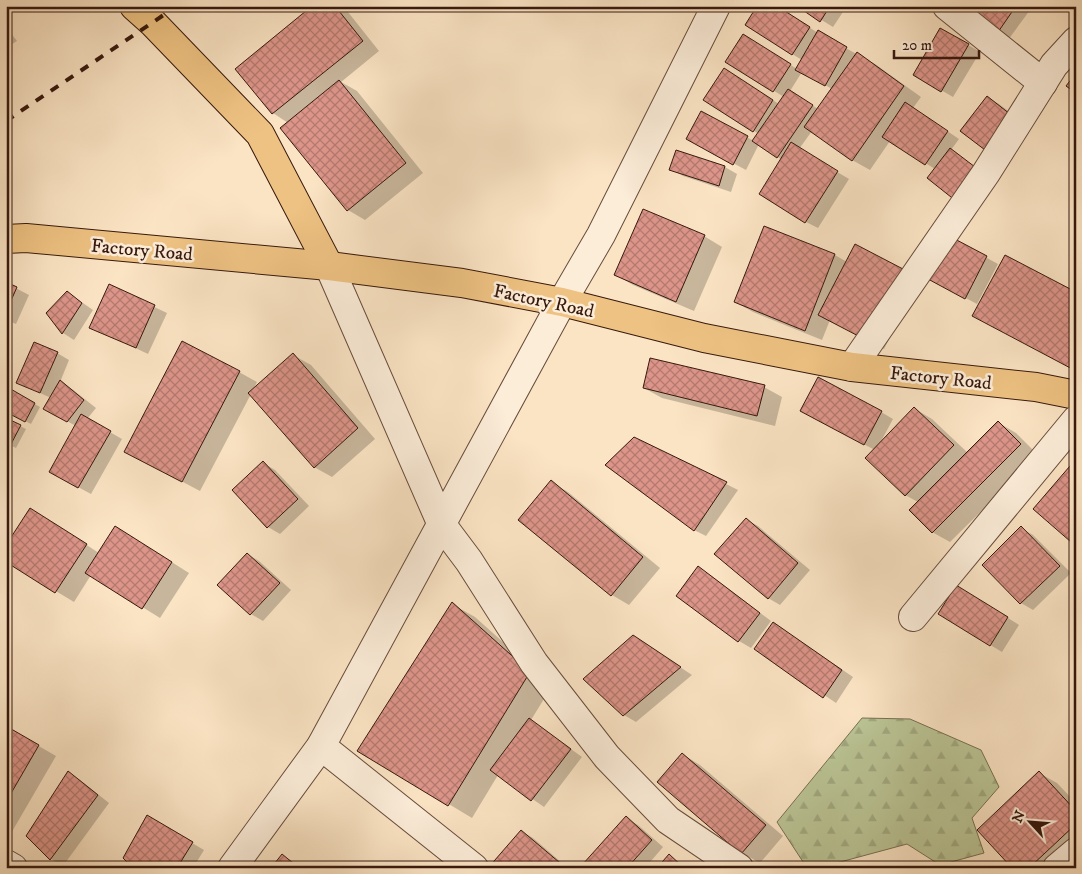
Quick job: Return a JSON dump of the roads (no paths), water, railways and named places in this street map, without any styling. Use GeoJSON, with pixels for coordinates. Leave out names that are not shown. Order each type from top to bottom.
{"type":"FeatureCollection","features":[{"type":"Feature","properties":{"kind":"main road"},"geometry":{"type":"LineString","coordinates":[[134,6],[153,23],[260,134],[329,266]]}},
{"type":"Feature","properties":{"kind":"main road","name":"Factory Road"},"geometry":{"type":"LineString","coordinates":[[6,239],[26,238],[329,266],[462,283],[562,302],[704,338],[852,367],[1036,387],[1076,395]]}},
{"type":"Feature","properties":{"kind":"street"},"geometry":{"type":"LineString","coordinates":[[232,868],[321,746],[562,302],[601,235],[716,6]]}},
{"type":"Feature","properties":{"kind":"street"},"geometry":{"type":"LineString","coordinates":[[947,6],[1043,83]]}},
{"type":"Feature","properties":{"kind":"street"},"geometry":{"type":"LineString","coordinates":[[852,367],[986,173],[1054,65],[1076,41]]}},
{"type":"Feature","properties":{"kind":"street"},"geometry":{"type":"LineString","coordinates":[[329,266],[442,526],[469,561],[534,663],[607,757],[668,820],[739,868]]}},
{"type":"Feature","properties":{"kind":"street"},"geometry":{"type":"LineString","coordinates":[[913,617],[1076,420]]}},
{"type":"Feature","properties":{"kind":"street"},"geometry":{"type":"LineString","coordinates":[[321,746],[474,868]]}},
{"type":"Feature","properties":{"kind":"street"},"geometry":{"type":"LineString","coordinates":[[1057,868],[1076,852]]}},
{"type":"Feature","properties":{"kind":"street"},"geometry":{"type":"LineString","coordinates":[[6,864],[14,868]]}},
{"type":"Feature","properties":{"kind":"railway"},"geometry":{"type":"LineString","coordinates":[[6,121],[177,6]]}}]}
